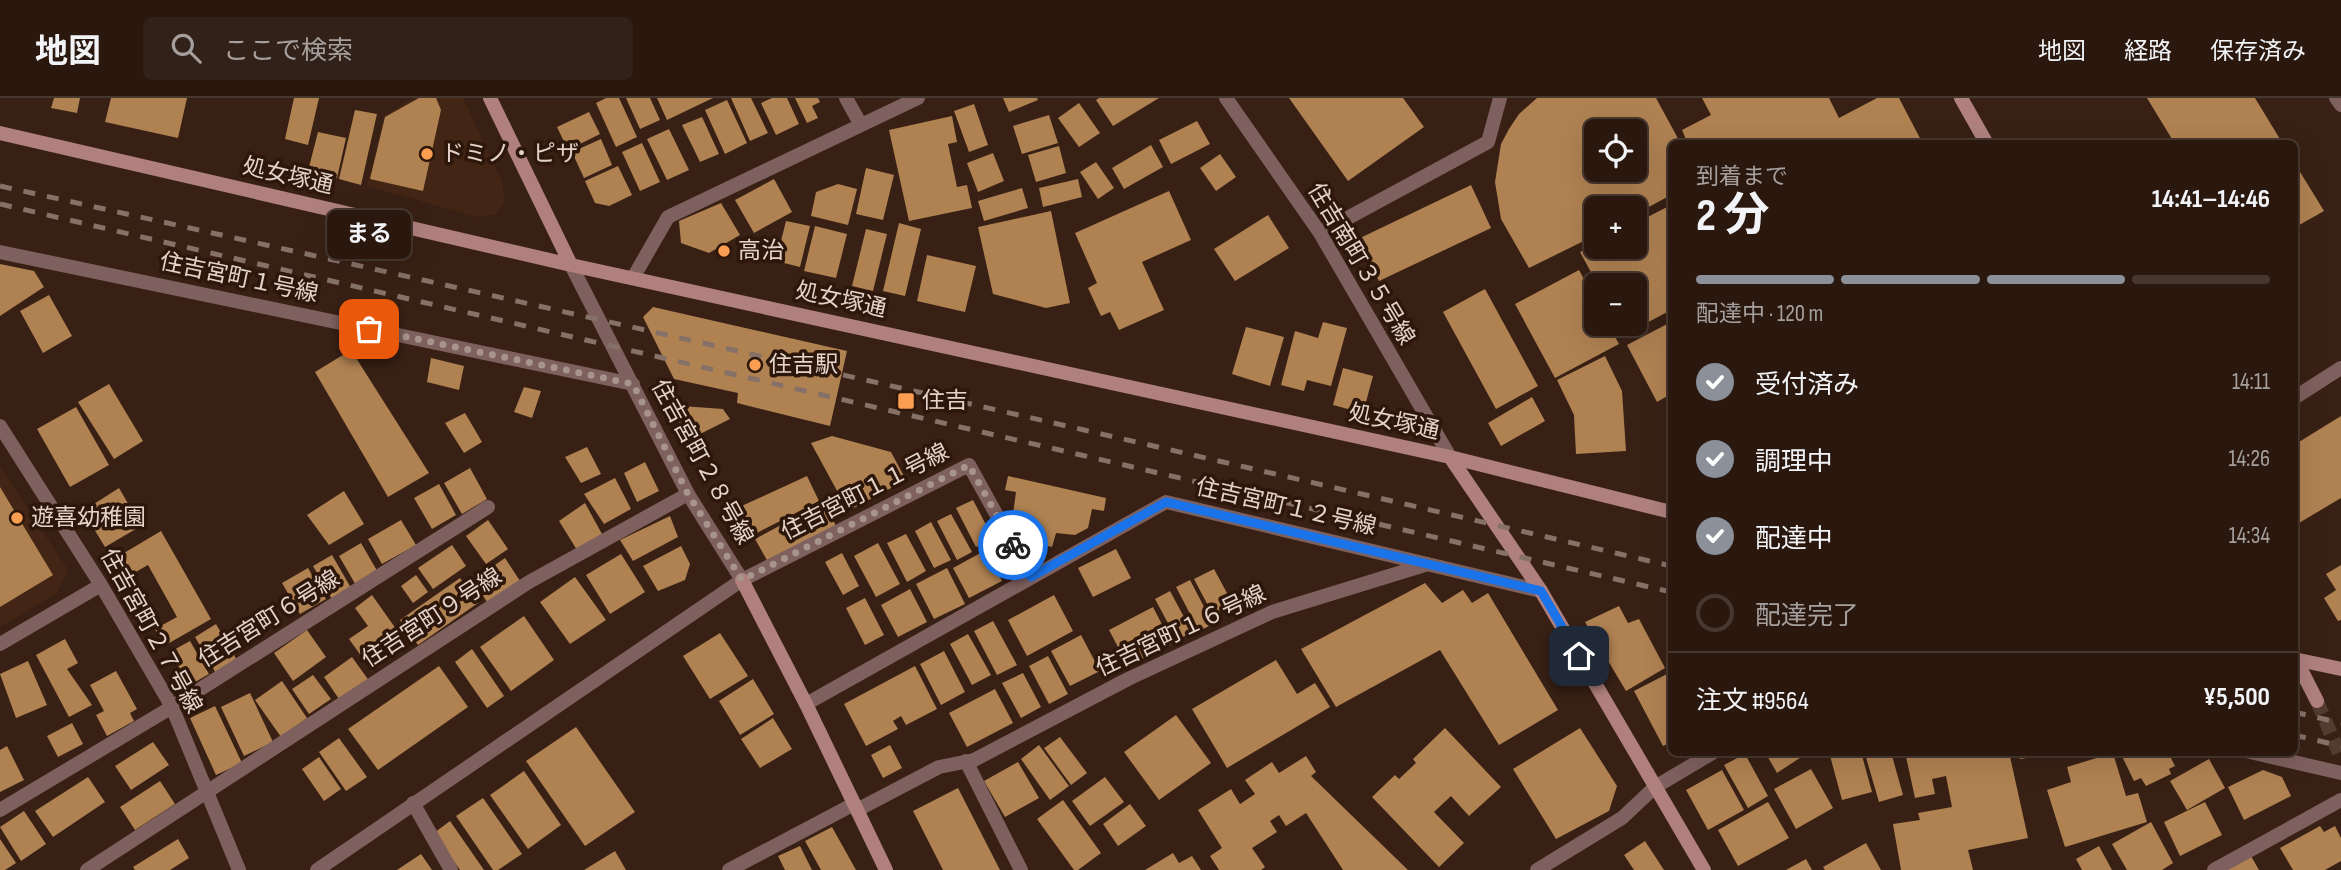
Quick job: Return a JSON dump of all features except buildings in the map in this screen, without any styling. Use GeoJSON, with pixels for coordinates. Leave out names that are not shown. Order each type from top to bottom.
{"type":"FeatureCollection","features":[{"type":"Feature","properties":{"kind":"street"},"geometry":{"type":"LineString","coordinates":[[491,98],[571,265]]}},
{"type":"Feature","properties":{"kind":"street"},"geometry":{"type":"LineString","coordinates":[[846,98],[860,125]]}},
{"type":"Feature","properties":{"kind":"street"},"geometry":{"type":"LineString","coordinates":[[634,278],[668,217],[918,98]]}},
{"type":"Feature","properties":{"kind":"street","name":"住吉南町３５号線"},"geometry":{"type":"LineString","coordinates":[[1226,98],[1320,233],[1450,457]]}},
{"type":"Feature","properties":{"kind":"street"},"geometry":{"type":"LineString","coordinates":[[1320,233],[1488,142],[1500,98]]}},
{"type":"Feature","properties":{"kind":"street"},"geometry":{"type":"LineString","coordinates":[[1961,98],[1985,140]]}},
{"type":"Feature","properties":{"kind":"street"},"geometry":{"type":"LineString","coordinates":[[2336,98],[2341,105]]}},
{"type":"Feature","properties":{"kind":"street","name":"処女塚通"},"geometry":{"type":"LineString","coordinates":[[0,133],[571,265],[1450,457],[1668,511]]}},
{"type":"Feature","properties":{"kind":"street","name":"住吉宮町１号線"},"geometry":{"type":"LineString","coordinates":[[0,252],[633,384]]}},
{"type":"Feature","properties":{"kind":"street","name":"住吉宮町２８号線"},"geometry":{"type":"LineString","coordinates":[[571,265],[688,494],[742,580],[806,704],[886,870]]}},
{"type":"Feature","properties":{"kind":"street"},"geometry":{"type":"LineString","coordinates":[[2298,395],[2341,368]]}},
{"type":"Feature","properties":{"kind":"street","name":"住吉宮町２７号線"},"geometry":{"type":"LineString","coordinates":[[0,426],[101,585],[172,707],[239,870]]}},
{"type":"Feature","properties":{"kind":"street"},"geometry":{"type":"LineString","coordinates":[[1450,457],[1541,591],[1704,870]]}},
{"type":"Feature","properties":{"kind":"street","name":"住吉宮町１１号線"},"geometry":{"type":"LineString","coordinates":[[742,580],[969,465],[1031,577]]}},
{"type":"Feature","properties":{"kind":"street","name":"住吉宮町９号線"},"geometry":{"type":"LineString","coordinates":[[87,870],[529,582],[688,494]]}},
{"type":"Feature","properties":{"kind":"street","name":"住吉宮町１２号線"},"geometry":{"type":"LineString","coordinates":[[806,704],[1166,502],[1430,563]]}},
{"type":"Feature","properties":{"kind":"street","name":"住吉宮町６号線"},"geometry":{"type":"LineString","coordinates":[[0,810],[172,707],[488,507]]}},
{"type":"Feature","properties":{"kind":"street"},"geometry":{"type":"LineString","coordinates":[[1430,563],[1541,591]]}},
{"type":"Feature","properties":{"kind":"street","name":"住吉宮町１６号線"},"geometry":{"type":"LineString","coordinates":[[729,870],[939,767],[966,761],[1139,673],[1272,612],[1430,563]]}},
{"type":"Feature","properties":{"kind":"street"},"geometry":{"type":"LineString","coordinates":[[317,870],[742,580]]}},
{"type":"Feature","properties":{"kind":"street"},"geometry":{"type":"LineString","coordinates":[[0,644],[101,585]]}},
{"type":"Feature","properties":{"kind":"street"},"geometry":{"type":"LineString","coordinates":[[2298,659],[2341,669]]}},
{"type":"Feature","properties":{"kind":"street"},"geometry":{"type":"LineString","coordinates":[[2298,664],[2317,701]]}},
{"type":"Feature","properties":{"kind":"street"},"geometry":{"type":"LineString","coordinates":[[1538,870],[1622,818],[1655,788],[1707,756]]}},
{"type":"Feature","properties":{"kind":"street"},"geometry":{"type":"LineString","coordinates":[[2267,756],[2341,773]]}},
{"type":"Feature","properties":{"kind":"street"},"geometry":{"type":"LineString","coordinates":[[966,761],[1021,870]]}},
{"type":"Feature","properties":{"kind":"street"},"geometry":{"type":"LineString","coordinates":[[2214,870],[2341,800]]}},
{"type":"Feature","properties":{"kind":"street"},"geometry":{"type":"LineString","coordinates":[[413,803],[451,870]]}},
{"type":"Feature","properties":{"kind":"shaded area"},"geometry":{"type":"Polygon","coordinates":[[[413,98],[463,98],[503,183],[504,204],[496,214],[477,217],[367,186],[384,116],[413,98]]]}},
{"type":"Feature","properties":{"kind":"shaded area","name":"遊喜幼稚園"},"geometry":{"type":"Polygon","coordinates":[[[0,466],[68,570],[57,593],[0,627],[0,466]]]}},
{"type":"Feature","properties":{"kind":"tunnel"},"geometry":{"type":"LineString","coordinates":[[2317,701],[2341,758]]}},
{"type":"Feature","properties":{"kind":"railway"},"geometry":{"type":"LineString","coordinates":[[0,186],[836,373],[1668,565]]}},
{"type":"Feature","properties":{"kind":"railway"},"geometry":{"type":"LineString","coordinates":[[0,204],[1668,591]]}},
{"type":"Feature","properties":{"kind":"railway"},"geometry":{"type":"LineString","coordinates":[[2298,713],[2341,723]]}},
{"type":"Feature","properties":{"kind":"railway"},"geometry":{"type":"LineString","coordinates":[[2298,736],[2341,746]]}},
{"type":"Feature","properties":{"kind":"way so far"},"geometry":{"type":"LineString","coordinates":[[369,329],[633,384],[688,494],[742,580],[969,465],[1013,545]]}},
{"type":"Feature","properties":{"kind":"place","name":"ドミノ・ピザ"},"geometry":{"type":"Point","coordinates":[427,154]}},
{"type":"Feature","properties":{"kind":"place","name":"高治"},"geometry":{"type":"Point","coordinates":[724,251]}},
{"type":"Feature","properties":{"kind":"place","name":"まる"},"geometry":{"type":"Point","coordinates":[369,329]}},
{"type":"Feature","properties":{"kind":"place","name":"住吉駅"},"geometry":{"type":"Point","coordinates":[755,365]}},
{"type":"Feature","properties":{"kind":"place","name":"住吉"},"geometry":{"type":"Point","coordinates":[906,401]}},
{"type":"Feature","properties":{"kind":"place","name":"遊喜幼稚園"},"geometry":{"type":"Point","coordinates":[17,518]}},
{"type":"Feature","properties":{"kind":"route"},"geometry":{"type":"LineString","coordinates":[[1013,545],[1031,577],[1166,502],[1541,591],[1579,656]]}}]}
